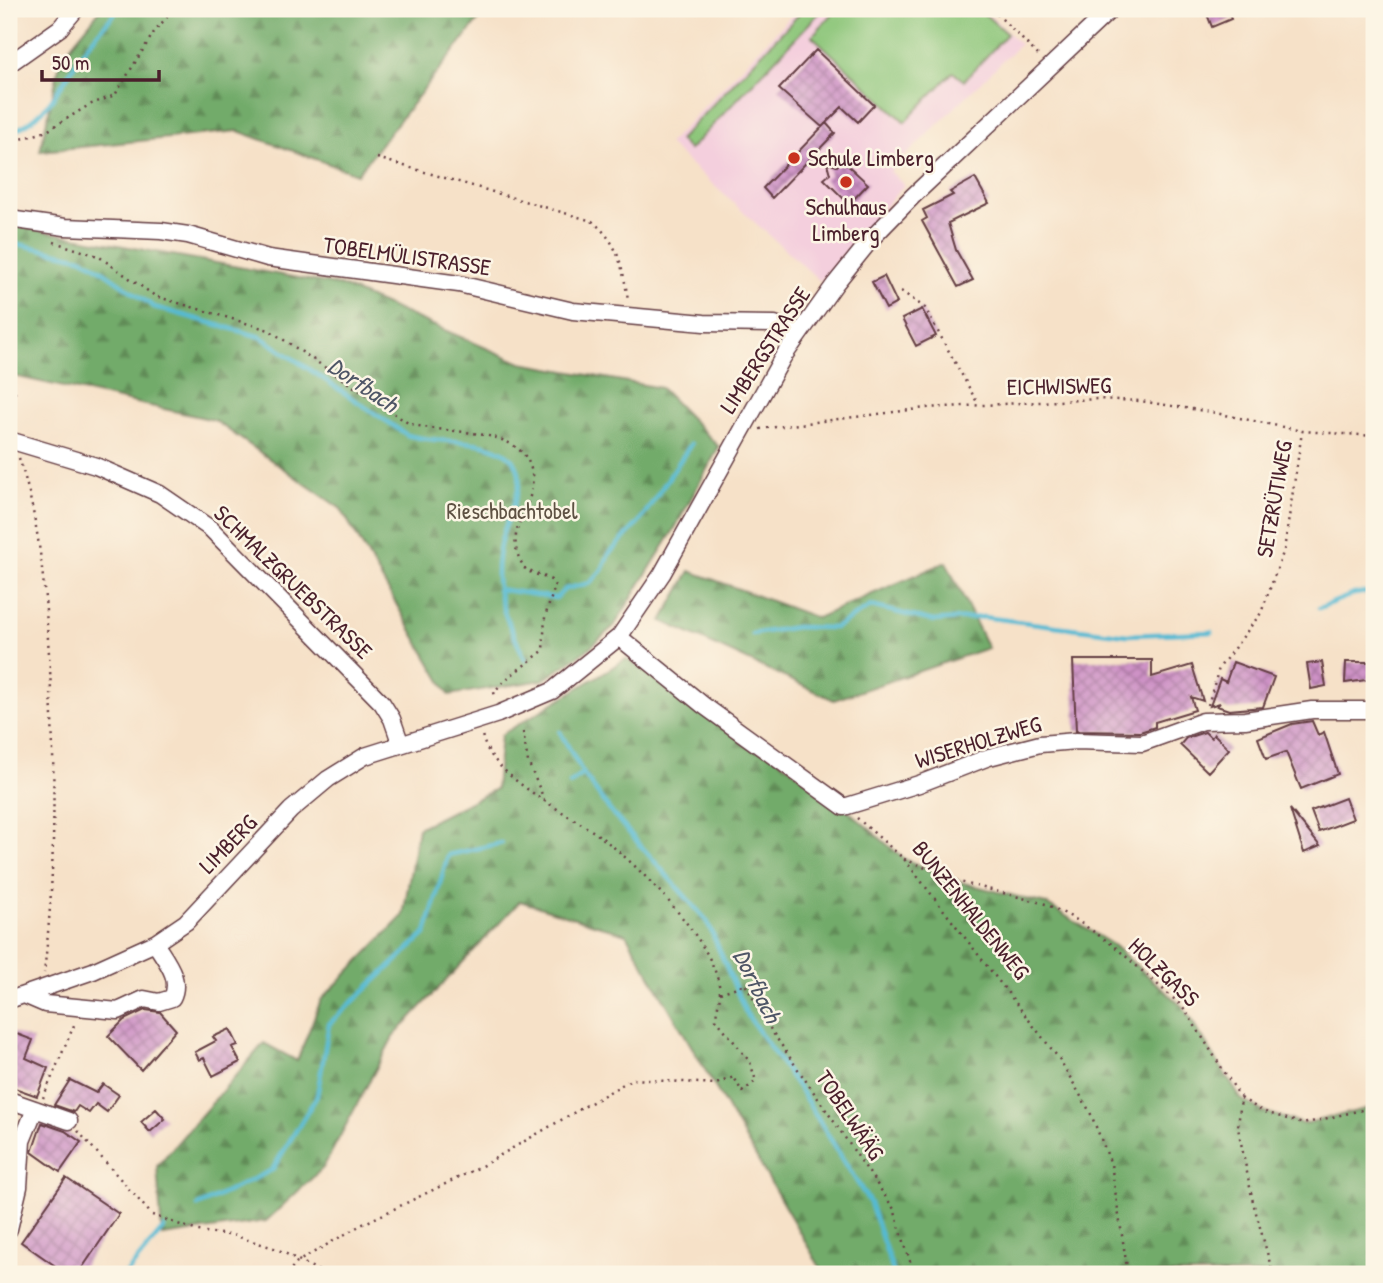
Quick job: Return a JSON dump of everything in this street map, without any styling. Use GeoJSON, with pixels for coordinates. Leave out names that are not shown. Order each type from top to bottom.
{"type":"FeatureCollection","features":[{"type":"Feature","properties":{"kind":"street"},"geometry":{"type":"LineString","coordinates":[[9,64],[60,28],[76,9]]}},
{"type":"Feature","properties":{"kind":"street","name":"LIMBERGSTRASSE"},"geometry":{"type":"LineString","coordinates":[[480,720],[552,691],[619,637],[663,574],[745,422],[798,335],[873,237],[1111,9]]}},
{"type":"Feature","properties":{"kind":"street","name":"TOBELMÜLISTRASSE"},"geometry":{"type":"LineString","coordinates":[[9,219],[65,227],[174,233],[268,258],[458,284],[573,311],[705,323],[775,324],[798,335]]}},
{"type":"Feature","properties":{"kind":"street","name":"SCHMALZGRUEBSTRASSE"},"geometry":{"type":"LineString","coordinates":[[11,440],[96,466],[160,494],[211,529],[382,703],[392,719],[400,742]]}},
{"type":"Feature","properties":{"kind":"street"},"geometry":{"type":"LineString","coordinates":[[619,637],[703,705],[844,807]]}},
{"type":"Feature","properties":{"kind":"street","name":"WISERHOLZWEG"},"geometry":{"type":"LineString","coordinates":[[844,807],[919,784],[989,757],[1040,744],[1076,741],[1142,743],[1203,722],[1245,720],[1312,710],[1374,710]]}},
{"type":"Feature","properties":{"kind":"street","name":"LIMBERG"},"geometry":{"type":"LineString","coordinates":[[17,997],[43,990],[155,943],[186,922],[291,810],[328,779],[365,756],[400,742],[480,720]]}},
{"type":"Feature","properties":{"kind":"street"},"geometry":{"type":"LineString","coordinates":[[17,997],[45,1004],[118,1011],[144,999],[159,1002],[172,998],[177,989],[174,975],[155,943]]}},
{"type":"Feature","properties":{"kind":"street"},"geometry":{"type":"LineString","coordinates":[[9,1100],[69,1121]]}},
{"type":"Feature","properties":{"kind":"street"},"geometry":{"type":"LineString","coordinates":[[9,1229],[19,1187],[22,1141],[36,1110]]}},
{"type":"Feature","properties":{"kind":"path"},"geometry":{"type":"LineString","coordinates":[[9,143],[47,131],[89,105],[115,95],[156,29],[175,9]]}},
{"type":"Feature","properties":{"kind":"path"},"geometry":{"type":"LineString","coordinates":[[992,9],[1050,66]]}},
{"type":"Feature","properties":{"kind":"path"},"geometry":{"type":"LineString","coordinates":[[377,158],[592,221],[608,234],[617,251],[630,316]]}},
{"type":"Feature","properties":{"kind":"path"},"geometry":{"type":"LineString","coordinates":[[49,241],[98,256],[155,296],[269,330],[408,423],[424,429],[502,439],[512,443],[527,458],[532,473],[532,485],[514,539],[524,568],[551,580],[555,586],[554,595],[545,617],[542,651],[494,692],[498,713]]}},
{"type":"Feature","properties":{"kind":"path"},"geometry":{"type":"LineString","coordinates":[[901,291],[925,308],[978,404]]}},
{"type":"Feature","properties":{"kind":"path"},"geometry":{"type":"LineString","coordinates":[[9,364],[15,393],[11,440],[30,492],[44,561],[52,705],[55,869],[43,990]]}},
{"type":"Feature","properties":{"kind":"path","name":"EICHWISWEG"},"geometry":{"type":"LineString","coordinates":[[745,422],[764,431],[926,408],[1058,400],[1140,401],[1302,431],[1374,436]]}},
{"type":"Feature","properties":{"kind":"path","name":"SETZRÜTIWEG"},"geometry":{"type":"LineString","coordinates":[[1203,722],[1219,668],[1261,614],[1284,550],[1302,431]]}},
{"type":"Feature","properties":{"kind":"path"},"geometry":{"type":"LineString","coordinates":[[287,1274],[297,1262],[361,1225],[478,1168],[632,1079],[716,1084],[734,1077],[742,1091],[751,1088],[756,1081],[750,1062],[716,1019],[722,992],[709,956],[683,919],[601,837],[500,767],[483,741],[480,720]]}},
{"type":"Feature","properties":{"kind":"path"},"geometry":{"type":"LineString","coordinates":[[523,732],[528,762],[545,799]]}},
{"type":"Feature","properties":{"kind":"path","name":"BUNZENHALDENWEG"},"geometry":{"type":"LineString","coordinates":[[844,807],[904,859],[1060,1060],[1090,1112],[1111,1164],[1128,1274]]}},
{"type":"Feature","properties":{"kind":"path","name":"HOLZGASS"},"geometry":{"type":"LineString","coordinates":[[904,859],[960,883],[1046,904],[1113,945],[1183,1007],[1241,1098]]}},
{"type":"Feature","properties":{"kind":"path","name":"TOBELWÄÄG"},"geometry":{"type":"LineString","coordinates":[[722,992],[745,984],[771,1030],[894,1209],[914,1274]]}},
{"type":"Feature","properties":{"kind":"path"},"geometry":{"type":"LineString","coordinates":[[36,1110],[82,1007]]}},
{"type":"Feature","properties":{"kind":"path"},"geometry":{"type":"LineString","coordinates":[[1273,1274],[1253,1202],[1238,1128],[1241,1098],[1262,1111],[1303,1124],[1374,1107]]}},
{"type":"Feature","properties":{"kind":"path"},"geometry":{"type":"LineString","coordinates":[[69,1121],[152,1215],[198,1231],[236,1237],[277,1249],[297,1262],[325,1274]]}},
{"type":"Feature","properties":{"kind":"shaded area","name":"Schule Limberg"},"geometry":{"type":"Polygon","coordinates":[[[798,9],[983,9],[1020,44],[890,171],[904,185],[820,281],[668,144],[798,9]]]}},
{"type":"Feature","properties":{"kind":"green space"},"geometry":{"type":"Polygon","coordinates":[[[101,9],[487,9],[357,174],[238,131],[40,151],[61,58],[101,9]]]}},
{"type":"Feature","properties":{"kind":"green space"},"geometry":{"type":"Polygon","coordinates":[[[804,9],[823,9],[689,150],[679,140],[804,9]]]}},
{"type":"Feature","properties":{"kind":"green space"},"geometry":{"type":"Polygon","coordinates":[[[837,9],[979,9],[1007,34],[964,81],[953,72],[905,122],[812,36],[837,9]]]}},
{"type":"Feature","properties":{"kind":"green space","name":"Rieschbachtobel"},"geometry":{"type":"Polygon","coordinates":[[[9,225],[342,286],[521,363],[661,388],[719,447],[675,528],[614,626],[587,650],[543,680],[449,695],[341,509],[214,420],[9,375],[9,225]]]}},
{"type":"Feature","properties":{"kind":"green space"},"geometry":{"type":"Polygon","coordinates":[[[946,562],[988,648],[834,700],[662,621],[690,571],[817,618],[946,562]]]}},
{"type":"Feature","properties":{"kind":"green space"},"geometry":{"type":"Polygon","coordinates":[[[626,659],[703,705],[844,807],[904,859],[960,882],[1046,904],[1113,945],[1183,1007],[1241,1099],[1262,1111],[1303,1124],[1374,1107],[1374,1274],[824,1274],[626,934],[520,901],[393,1037],[323,1168],[266,1221],[162,1236],[157,1166],[264,1043],[297,1061],[321,1000],[403,916],[418,828],[496,789],[501,735],[626,659]]]}},
{"type":"Feature","properties":{"kind":"building"},"geometry":{"type":"Polygon","coordinates":[[[1227,9],[1231,19],[1212,27],[1207,14],[1227,9]]]}},
{"type":"Feature","properties":{"kind":"building"},"geometry":{"type":"Polygon","coordinates":[[[816,50],[874,105],[858,122],[842,107],[822,127],[779,89],[816,50]]]}},
{"type":"Feature","properties":{"kind":"building"},"geometry":{"type":"Polygon","coordinates":[[[826,123],[835,133],[772,198],[763,188],[826,123]]]}},
{"type":"Feature","properties":{"kind":"building","name":"Schulhaus Limberg"},"geometry":{"type":"Polygon","coordinates":[[[842,160],[868,184],[849,204],[824,179],[830,174],[827,163],[837,166],[842,160]]]}},
{"type":"Feature","properties":{"kind":"building"},"geometry":{"type":"Polygon","coordinates":[[[975,178],[989,203],[948,223],[956,250],[973,280],[958,287],[922,221],[927,218],[923,210],[953,195],[950,192],[975,178]]]}},
{"type":"Feature","properties":{"kind":"building"},"geometry":{"type":"Polygon","coordinates":[[[884,276],[897,303],[886,309],[872,282],[884,276]]]}},
{"type":"Feature","properties":{"kind":"building"},"geometry":{"type":"Polygon","coordinates":[[[922,309],[936,336],[916,346],[902,319],[922,309]]]}},
{"type":"Feature","properties":{"kind":"building"},"geometry":{"type":"Polygon","coordinates":[[[1073,660],[1152,660],[1152,677],[1192,665],[1203,701],[1191,697],[1195,710],[1155,722],[1155,727],[1140,732],[1076,731],[1073,660]]]}},
{"type":"Feature","properties":{"kind":"building"},"geometry":{"type":"Polygon","coordinates":[[[1233,662],[1274,677],[1263,707],[1229,710],[1217,706],[1220,703],[1210,706],[1220,679],[1226,682],[1233,662]]]}},
{"type":"Feature","properties":{"kind":"building"},"geometry":{"type":"Polygon","coordinates":[[[1322,662],[1326,686],[1311,689],[1307,664],[1322,662]]]}},
{"type":"Feature","properties":{"kind":"building"},"geometry":{"type":"Polygon","coordinates":[[[1346,662],[1374,662],[1373,679],[1345,683],[1346,662]]]}},
{"type":"Feature","properties":{"kind":"building"},"geometry":{"type":"Polygon","coordinates":[[[1312,721],[1318,735],[1324,732],[1338,774],[1301,789],[1286,752],[1266,759],[1258,738],[1292,724],[1312,721]]]}},
{"type":"Feature","properties":{"kind":"building"},"geometry":{"type":"Polygon","coordinates":[[[1205,732],[1211,738],[1214,734],[1229,749],[1208,772],[1180,745],[1186,738],[1205,732]]]}},
{"type":"Feature","properties":{"kind":"building"},"geometry":{"type":"Polygon","coordinates":[[[1345,798],[1353,819],[1319,832],[1311,811],[1345,798]]]}},
{"type":"Feature","properties":{"kind":"building"},"geometry":{"type":"Polygon","coordinates":[[[1290,809],[1320,846],[1304,853],[1290,809]]]}},
{"type":"Feature","properties":{"kind":"building"},"geometry":{"type":"Polygon","coordinates":[[[145,1010],[160,1012],[176,1030],[141,1070],[108,1036],[124,1020],[145,1010]]]}},
{"type":"Feature","properties":{"kind":"building"},"geometry":{"type":"Polygon","coordinates":[[[230,1029],[238,1045],[232,1047],[240,1062],[213,1076],[204,1058],[199,1060],[195,1052],[216,1041],[213,1037],[230,1029]]]}},
{"type":"Feature","properties":{"kind":"building"},"geometry":{"type":"Polygon","coordinates":[[[9,1031],[33,1040],[26,1058],[48,1068],[37,1096],[9,1086],[9,1031]]]}},
{"type":"Feature","properties":{"kind":"building"},"geometry":{"type":"Polygon","coordinates":[[[70,1080],[96,1093],[103,1084],[119,1095],[107,1112],[96,1104],[89,1113],[78,1106],[74,1112],[54,1105],[70,1080]]]}},
{"type":"Feature","properties":{"kind":"building"},"geometry":{"type":"Polygon","coordinates":[[[156,1109],[165,1119],[150,1132],[141,1122],[156,1109]]]}},
{"type":"Feature","properties":{"kind":"building"},"geometry":{"type":"Polygon","coordinates":[[[42,1123],[65,1131],[81,1142],[60,1172],[32,1152],[42,1123]]]}},
{"type":"Feature","properties":{"kind":"building"},"geometry":{"type":"Polygon","coordinates":[[[66,1178],[119,1214],[78,1274],[67,1274],[21,1242],[66,1178]]]}},
{"type":"Feature","properties":{"kind":"waterway"},"geometry":{"type":"LineString","coordinates":[[9,132],[23,126],[45,108],[87,46],[119,9]]}},
{"type":"Feature","properties":{"kind":"waterway","name":"Dorfbach"},"geometry":{"type":"LineString","coordinates":[[9,242],[81,258],[154,307],[261,337],[407,435],[479,444],[501,451],[512,459],[518,469],[518,491],[500,546],[498,585],[506,618],[525,659]]}},
{"type":"Feature","properties":{"kind":"waterway"},"geometry":{"type":"LineString","coordinates":[[498,589],[556,598],[565,589],[590,583],[602,570],[609,554],[640,521],[691,444]]}},
{"type":"Feature","properties":{"kind":"waterway"},"geometry":{"type":"LineString","coordinates":[[1319,608],[1354,594],[1374,591]]}},
{"type":"Feature","properties":{"kind":"waterway"},"geometry":{"type":"LineString","coordinates":[[752,634],[796,627],[835,628],[871,606],[933,621],[983,617],[1127,635],[1212,632]]}},
{"type":"Feature","properties":{"kind":"waterway","name":"Dorfbach"},"geometry":{"type":"LineString","coordinates":[[560,732],[583,773],[611,812],[707,921],[746,1013],[802,1093],[870,1203],[894,1274]]}},
{"type":"Feature","properties":{"kind":"waterway"},"geometry":{"type":"LineString","coordinates":[[570,784],[583,773]]}},
{"type":"Feature","properties":{"kind":"waterway"},"geometry":{"type":"LineString","coordinates":[[198,1206],[272,1170],[317,1096],[329,1024],[426,933],[448,855],[502,843]]}},
{"type":"Feature","properties":{"kind":"waterway"},"geometry":{"type":"LineString","coordinates":[[126,1274],[164,1228]]}},
{"type":"Feature","properties":{"kind":"place","name":"Schule Limberg"},"geometry":{"type":"Point","coordinates":[794,158]}},
{"type":"Feature","properties":{"kind":"place","name":"Schulhaus Limberg"},"geometry":{"type":"Point","coordinates":[846,182]}}]}
